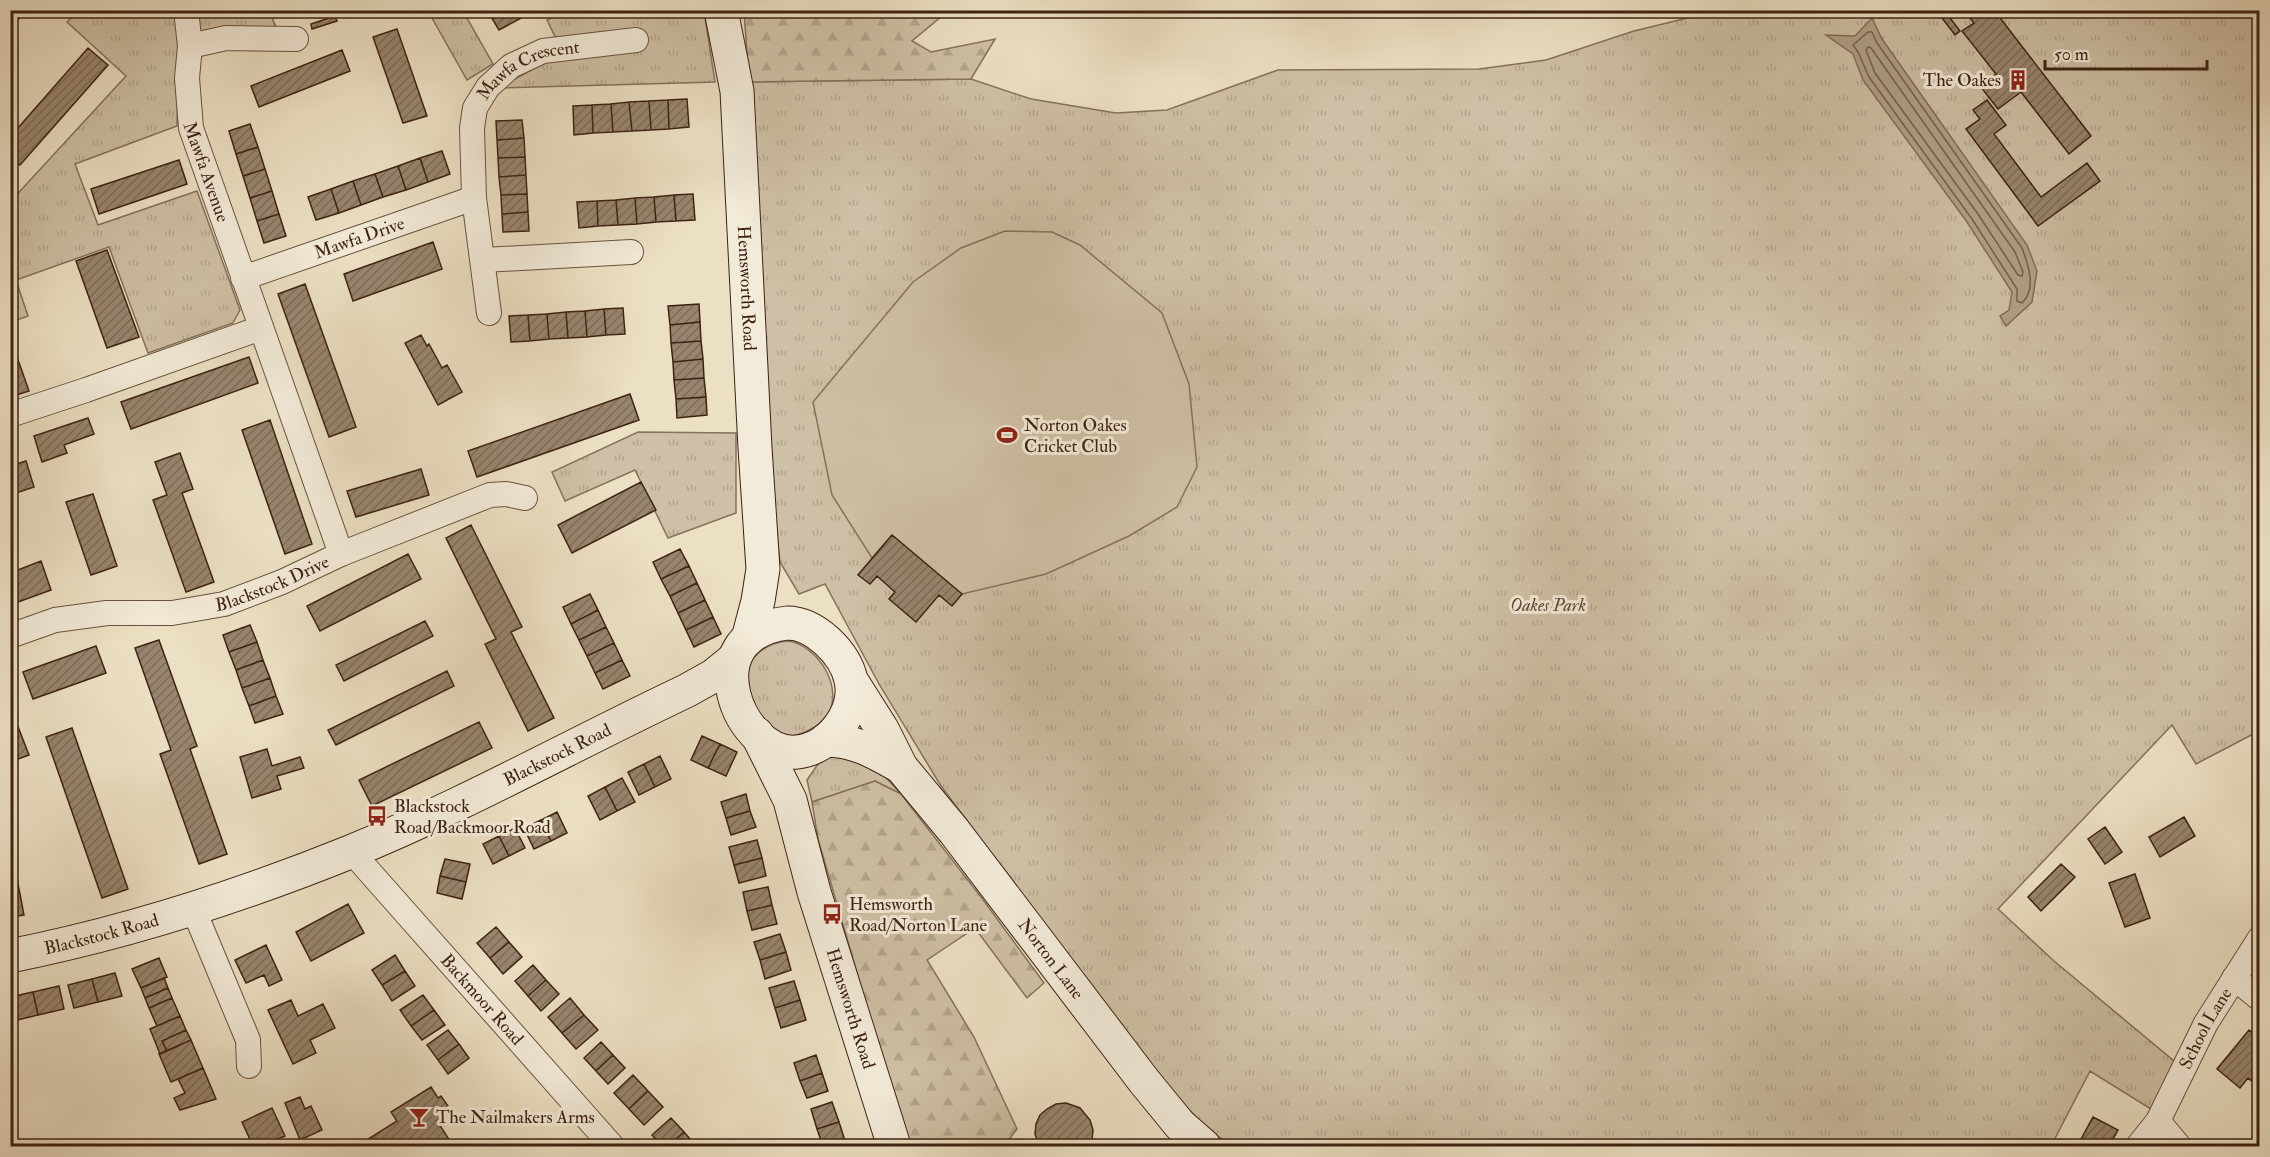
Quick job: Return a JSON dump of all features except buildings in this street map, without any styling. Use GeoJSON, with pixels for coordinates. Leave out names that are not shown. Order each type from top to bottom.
{"type":"FeatureCollection","features":[{"type":"Feature","properties":{"kind":"street","name":"Mawfa Avenue"},"geometry":{"type":"LineString","coordinates":[[186,10],[190,46],[187,78],[192,128],[341,554]]}},
{"type":"Feature","properties":{"kind":"street","name":"Hemsworth Road"},"geometry":{"type":"LineString","coordinates":[[721,10],[737,91],[748,280],[754,448],[763,569],[758,601],[741,649]]}},
{"type":"Feature","properties":{"kind":"street"},"geometry":{"type":"LineString","coordinates":[[190,46],[226,38],[296,39]]}},
{"type":"Feature","properties":{"kind":"street","name":"Mawfa Crescent"},"geometry":{"type":"LineString","coordinates":[[489,313],[484,260],[474,198],[472,128],[475,108],[489,87],[511,66],[543,51],[636,40]]}},
{"type":"Feature","properties":{"kind":"street","name":"Mawfa Drive"},"geometry":{"type":"LineString","coordinates":[[243,278],[474,198]]}},
{"type":"Feature","properties":{"kind":"street"},"geometry":{"type":"LineString","coordinates":[[484,260],[631,252]]}},
{"type":"Feature","properties":{"kind":"street"},"geometry":{"type":"LineString","coordinates":[[10,415],[261,328]]}},
{"type":"Feature","properties":{"kind":"street","name":"Blackstock Drive"},"geometry":{"type":"LineString","coordinates":[[10,636],[55,620],[107,614],[172,613],[224,604],[282,582],[341,554],[490,495],[506,494],[525,498]]}},
{"type":"Feature","properties":{"kind":"street","name":"Hemsworth Road"},"geometry":{"type":"LineString","coordinates":[[763,569],[781,601],[800,624]]}},
{"type":"Feature","properties":{"kind":"street"},"geometry":{"type":"LineString","coordinates":[[686,691],[712,694],[747,722],[767,742],[787,752],[819,744],[837,729],[847,715],[851,700],[851,680],[842,660],[820,636],[800,624],[787,623],[766,627],[741,649],[731,682],[747,722]]}},
{"type":"Feature","properties":{"kind":"street","name":"Blackstock Road"},"geometry":{"type":"LineString","coordinates":[[10,956],[96,936],[193,908],[263,885],[351,851],[461,801],[686,691],[713,676],[741,649]]}},
{"type":"Feature","properties":{"kind":"street","name":"Norton Lane"},"geometry":{"type":"LineString","coordinates":[[851,680],[882,729],[901,767],[954,831],[1144,1081],[1180,1125],[1204,1146]]}},
{"type":"Feature","properties":{"kind":"street","name":"Hemsworth Road"},"geometry":{"type":"LineString","coordinates":[[747,722],[790,800],[814,892],[894,1146]]}},
{"type":"Feature","properties":{"kind":"street","name":"Norton Lane"},"geometry":{"type":"LineString","coordinates":[[819,744],[841,740],[858,744],[901,767]]}},
{"type":"Feature","properties":{"kind":"street","name":"Hemsworth Road"},"geometry":{"type":"LineString","coordinates":[[790,800],[795,774],[819,744]]}},
{"type":"Feature","properties":{"kind":"street","name":"Backmoor Road"},"geometry":{"type":"LineString","coordinates":[[351,851],[611,1146]]}},
{"type":"Feature","properties":{"kind":"street"},"geometry":{"type":"LineString","coordinates":[[193,908],[248,1040],[249,1066]]}},
{"type":"Feature","properties":{"kind":"street","name":"School Lane"},"geometry":{"type":"LineString","coordinates":[[2138,1146],[2158,1120],[2206,1023],[2259,938]]}},
{"type":"Feature","properties":{"kind":"street"},"geometry":{"type":"LineString","coordinates":[[2234,978],[2259,999]]}},
{"type":"Feature","properties":{"kind":"street"},"geometry":{"type":"LineString","coordinates":[[2158,1120],[2179,1146]]}},
{"type":"Feature","properties":{"kind":"green space"},"geometry":{"type":"Polygon","coordinates":[[[79,11],[269,11],[276,27],[179,42],[177,126],[75,164],[98,225],[197,191],[240,310],[233,323],[148,353],[109,247],[16,280],[28,316],[11,322],[10,202],[126,76],[67,22],[79,11]]]}},
{"type":"Feature","properties":{"kind":"green space"},"geometry":{"type":"Polygon","coordinates":[[[428,11],[463,11],[493,64],[467,80],[428,11]]]}},
{"type":"Feature","properties":{"kind":"green space"},"geometry":{"type":"Polygon","coordinates":[[[567,11],[704,11],[715,82],[498,88],[563,53],[547,20],[567,11]]]}},
{"type":"Feature","properties":{"kind":"green space"},"geometry":{"type":"Polygon","coordinates":[[[744,11],[948,11],[912,41],[931,52],[995,39],[971,79],[749,82],[744,11]]]}},
{"type":"Feature","properties":{"kind":"green space","name":"Oakes Park"},"geometry":{"type":"Polygon","coordinates":[[[1716,11],[2259,11],[2259,731],[2196,764],[2172,725],[1998,909],[2054,961],[2180,1066],[2154,1111],[2090,1071],[2051,1146],[1233,1146],[1208,1130],[1157,1075],[941,786],[879,684],[825,584],[799,594],[780,562],[766,434],[749,82],[971,79],[1031,99],[1116,113],[1167,110],[1278,70],[1479,69],[1546,60],[1634,31],[1716,11]]]}},
{"type":"Feature","properties":{"kind":"green space","name":"Norton Oakes Cricket Club"},"geometry":{"type":"Polygon","coordinates":[[[1005,231],[1052,232],[1080,245],[1162,313],[1189,384],[1197,467],[1177,507],[1129,536],[1046,574],[962,594],[892,535],[872,558],[832,495],[813,402],[913,282],[961,248],[1005,231]]]}},
{"type":"Feature","properties":{"kind":"green space"},"geometry":{"type":"Polygon","coordinates":[[[638,432],[736,433],[736,513],[668,538],[635,470],[565,501],[552,472],[638,432]]]}},
{"type":"Feature","properties":{"kind":"green space"},"geometry":{"type":"Polygon","coordinates":[[[789,641],[810,651],[819,660],[831,681],[833,693],[832,705],[823,720],[809,730],[789,736],[777,732],[760,718],[746,680],[747,671],[754,657],[766,647],[789,641]]]}},
{"type":"Feature","properties":{"kind":"green space"},"geometry":{"type":"Polygon","coordinates":[[[841,749],[869,759],[901,794],[875,781],[812,802],[807,780],[818,764],[841,749]]]}},
{"type":"Feature","properties":{"kind":"green space"},"geometry":{"type":"Polygon","coordinates":[[[875,781],[901,794],[1044,983],[1027,998],[975,928],[927,960],[974,1037],[1017,1129],[1004,1146],[910,1146],[818,839],[812,802],[875,781]]]}},
{"type":"Feature","properties":{"kind":"water"},"geometry":{"type":"Polygon","coordinates":[[[1872,18],[1882,39],[2027,245],[2037,271],[2032,302],[2006,326],[2000,316],[2009,310],[2012,292],[1967,222],[1863,80],[1853,54],[1826,35],[1855,36],[1872,18]]]}},
{"type":"Feature","properties":{"kind":"place","name":"The Oakes"},"geometry":{"type":"Point","coordinates":[2018,80]}},
{"type":"Feature","properties":{"kind":"place","name":"Norton Oakes Cricket Club"},"geometry":{"type":"Point","coordinates":[1007,435]}},
{"type":"Feature","properties":{"kind":"place","name":"Blackstock Road/Backmoor Road"},"geometry":{"type":"Point","coordinates":[377,816]}},
{"type":"Feature","properties":{"kind":"place","name":"Hemsworth Road/Norton Lane"},"geometry":{"type":"Point","coordinates":[832,914]}},
{"type":"Feature","properties":{"kind":"place","name":"The Nailmakers Arms"},"geometry":{"type":"Point","coordinates":[419,1117]}}]}
